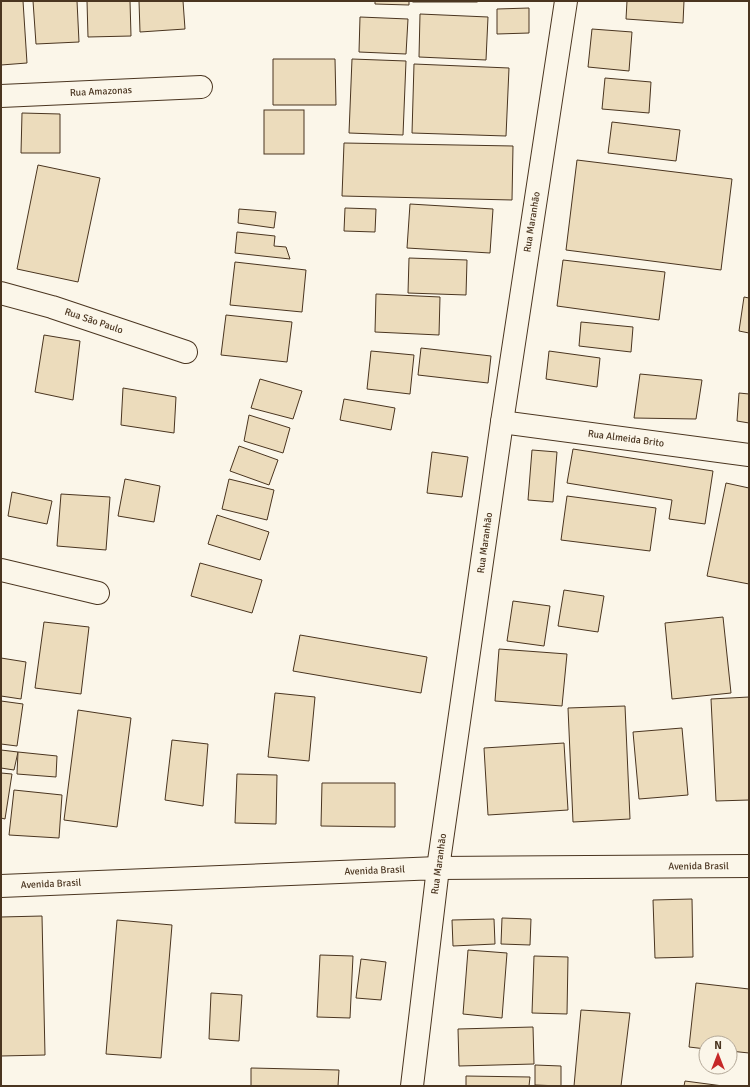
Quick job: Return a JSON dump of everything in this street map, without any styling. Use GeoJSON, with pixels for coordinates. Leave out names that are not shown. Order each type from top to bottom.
{"type":"FeatureCollection","features":[{"type":"Feature","properties":{"kind":"street","name":"Rua Maranhão"},"geometry":{"type":"LineString","coordinates":[[412,1086],[438,868],[502,422],[566,1]]}},
{"type":"Feature","properties":{"kind":"street","name":"Rua Amazonas"},"geometry":{"type":"LineString","coordinates":[[1,96],[201,87]]}},
{"type":"Feature","properties":{"kind":"street","name":"Rua São Paulo"},"geometry":{"type":"LineString","coordinates":[[1,293],[52,307],[186,352]]}},
{"type":"Feature","properties":{"kind":"street","name":"Rua Almeida Brito"},"geometry":{"type":"LineString","coordinates":[[502,422],[749,455]]}},
{"type":"Feature","properties":{"kind":"street"},"geometry":{"type":"LineString","coordinates":[[1,570],[98,593]]}},
{"type":"Feature","properties":{"kind":"street","name":"Avenida Brasil"},"geometry":{"type":"LineString","coordinates":[[1,886],[438,868],[749,866]]}},
{"type":"Feature","properties":{"kind":"building"},"geometry":{"type":"Polygon","coordinates":[[[1,1],[23,1],[27,63],[1,65],[1,1]]]}},
{"type":"Feature","properties":{"kind":"building"},"geometry":{"type":"Polygon","coordinates":[[[33,1],[77,1],[79,42],[36,44],[33,1]]]}},
{"type":"Feature","properties":{"kind":"building"},"geometry":{"type":"Polygon","coordinates":[[[87,1],[130,1],[131,36],[88,37],[87,1]]]}},
{"type":"Feature","properties":{"kind":"building"},"geometry":{"type":"Polygon","coordinates":[[[139,1],[183,1],[185,29],[140,32],[139,1]]]}},
{"type":"Feature","properties":{"kind":"building"},"geometry":{"type":"Polygon","coordinates":[[[375,1],[409,1],[409,5],[375,4],[375,1]]]}},
{"type":"Feature","properties":{"kind":"building"},"geometry":{"type":"Polygon","coordinates":[[[477,1],[477,2],[413,2],[477,1]]]}},
{"type":"Feature","properties":{"kind":"building"},"geometry":{"type":"Polygon","coordinates":[[[627,1],[684,1],[683,23],[626,19],[627,1]]]}},
{"type":"Feature","properties":{"kind":"building"},"geometry":{"type":"Polygon","coordinates":[[[529,8],[529,33],[497,34],[497,9],[529,8]]]}},
{"type":"Feature","properties":{"kind":"building"},"geometry":{"type":"Polygon","coordinates":[[[420,14],[488,17],[486,60],[419,57],[420,14]]]}},
{"type":"Feature","properties":{"kind":"building"},"geometry":{"type":"Polygon","coordinates":[[[360,17],[408,19],[406,54],[359,52],[360,17]]]}},
{"type":"Feature","properties":{"kind":"building"},"geometry":{"type":"Polygon","coordinates":[[[592,29],[632,32],[629,71],[588,67],[592,29]]]}},
{"type":"Feature","properties":{"kind":"building"},"geometry":{"type":"Polygon","coordinates":[[[273,59],[335,59],[336,105],[273,105],[273,59]]]}},
{"type":"Feature","properties":{"kind":"building"},"geometry":{"type":"Polygon","coordinates":[[[352,59],[406,61],[403,135],[349,133],[352,59]]]}},
{"type":"Feature","properties":{"kind":"building"},"geometry":{"type":"Polygon","coordinates":[[[414,64],[509,68],[506,136],[412,133],[414,64]]]}},
{"type":"Feature","properties":{"kind":"building"},"geometry":{"type":"Polygon","coordinates":[[[605,78],[651,82],[649,113],[602,109],[605,78]]]}},
{"type":"Feature","properties":{"kind":"building"},"geometry":{"type":"Polygon","coordinates":[[[264,110],[304,110],[304,154],[264,154],[264,110]]]}},
{"type":"Feature","properties":{"kind":"building"},"geometry":{"type":"Polygon","coordinates":[[[22,113],[60,114],[60,153],[21,153],[22,113]]]}},
{"type":"Feature","properties":{"kind":"building"},"geometry":{"type":"Polygon","coordinates":[[[612,122],[680,130],[676,161],[608,153],[612,122]]]}},
{"type":"Feature","properties":{"kind":"building"},"geometry":{"type":"Polygon","coordinates":[[[344,143],[513,146],[512,200],[342,196],[344,143]]]}},
{"type":"Feature","properties":{"kind":"building"},"geometry":{"type":"Polygon","coordinates":[[[577,160],[732,179],[721,270],[566,250],[577,160]]]}},
{"type":"Feature","properties":{"kind":"building"},"geometry":{"type":"Polygon","coordinates":[[[38,165],[100,178],[78,282],[17,269],[38,165]]]}},
{"type":"Feature","properties":{"kind":"building"},"geometry":{"type":"Polygon","coordinates":[[[410,204],[493,209],[490,253],[407,248],[410,204]]]}},
{"type":"Feature","properties":{"kind":"building"},"geometry":{"type":"Polygon","coordinates":[[[345,208],[376,209],[375,232],[344,231],[345,208]]]}},
{"type":"Feature","properties":{"kind":"building"},"geometry":{"type":"Polygon","coordinates":[[[239,209],[276,212],[274,228],[238,223],[239,209]]]}},
{"type":"Feature","properties":{"kind":"building"},"geometry":{"type":"Polygon","coordinates":[[[237,232],[275,236],[274,246],[286,247],[290,259],[235,253],[237,232]]]}},
{"type":"Feature","properties":{"kind":"building"},"geometry":{"type":"Polygon","coordinates":[[[409,258],[467,260],[466,295],[408,293],[409,258]]]}},
{"type":"Feature","properties":{"kind":"building"},"geometry":{"type":"Polygon","coordinates":[[[563,260],[665,272],[659,320],[557,306],[563,260]]]}},
{"type":"Feature","properties":{"kind":"building"},"geometry":{"type":"Polygon","coordinates":[[[235,262],[306,270],[302,312],[230,305],[235,262]]]}},
{"type":"Feature","properties":{"kind":"building"},"geometry":{"type":"Polygon","coordinates":[[[376,294],[440,297],[439,335],[375,332],[376,294]]]}},
{"type":"Feature","properties":{"kind":"building"},"geometry":{"type":"Polygon","coordinates":[[[744,297],[749,298],[749,333],[739,331],[744,297]]]}},
{"type":"Feature","properties":{"kind":"building"},"geometry":{"type":"Polygon","coordinates":[[[226,315],[292,322],[287,362],[221,355],[226,315]]]}},
{"type":"Feature","properties":{"kind":"building"},"geometry":{"type":"Polygon","coordinates":[[[581,322],[633,327],[631,352],[579,346],[581,322]]]}},
{"type":"Feature","properties":{"kind":"building"},"geometry":{"type":"Polygon","coordinates":[[[44,335],[80,341],[73,400],[35,392],[44,335]]]}},
{"type":"Feature","properties":{"kind":"building"},"geometry":{"type":"Polygon","coordinates":[[[421,348],[491,356],[488,383],[418,375],[421,348]]]}},
{"type":"Feature","properties":{"kind":"building"},"geometry":{"type":"Polygon","coordinates":[[[371,351],[414,355],[410,394],[367,389],[371,351]]]}},
{"type":"Feature","properties":{"kind":"building"},"geometry":{"type":"Polygon","coordinates":[[[549,351],[600,358],[597,387],[546,379],[549,351]]]}},
{"type":"Feature","properties":{"kind":"building"},"geometry":{"type":"Polygon","coordinates":[[[640,374],[702,380],[696,419],[634,418],[640,374]]]}},
{"type":"Feature","properties":{"kind":"building"},"geometry":{"type":"Polygon","coordinates":[[[260,379],[302,391],[293,419],[251,408],[260,379]]]}},
{"type":"Feature","properties":{"kind":"building"},"geometry":{"type":"Polygon","coordinates":[[[123,388],[176,397],[174,433],[121,425],[123,388]]]}},
{"type":"Feature","properties":{"kind":"building"},"geometry":{"type":"Polygon","coordinates":[[[739,393],[749,394],[749,423],[737,421],[739,393]]]}},
{"type":"Feature","properties":{"kind":"building"},"geometry":{"type":"Polygon","coordinates":[[[344,399],[395,408],[391,430],[340,420],[344,399]]]}},
{"type":"Feature","properties":{"kind":"building"},"geometry":{"type":"Polygon","coordinates":[[[249,415],[290,428],[283,453],[244,441],[249,415]]]}},
{"type":"Feature","properties":{"kind":"building"},"geometry":{"type":"Polygon","coordinates":[[[239,446],[278,460],[269,485],[230,471],[239,446]]]}},
{"type":"Feature","properties":{"kind":"building"},"geometry":{"type":"Polygon","coordinates":[[[573,449],[713,471],[705,524],[669,519],[672,500],[567,483],[573,449]]]}},
{"type":"Feature","properties":{"kind":"building"},"geometry":{"type":"Polygon","coordinates":[[[532,450],[557,452],[553,502],[528,500],[532,450]]]}},
{"type":"Feature","properties":{"kind":"building"},"geometry":{"type":"Polygon","coordinates":[[[432,452],[468,457],[462,497],[427,493],[432,452]]]}},
{"type":"Feature","properties":{"kind":"building"},"geometry":{"type":"Polygon","coordinates":[[[125,479],[160,486],[154,522],[118,516],[125,479]]]}},
{"type":"Feature","properties":{"kind":"building"},"geometry":{"type":"Polygon","coordinates":[[[229,479],[274,490],[267,520],[222,509],[229,479]]]}},
{"type":"Feature","properties":{"kind":"building"},"geometry":{"type":"Polygon","coordinates":[[[726,483],[749,488],[749,584],[707,576],[726,483]]]}},
{"type":"Feature","properties":{"kind":"building"},"geometry":{"type":"Polygon","coordinates":[[[12,492],[52,501],[47,524],[8,516],[12,492]]]}},
{"type":"Feature","properties":{"kind":"building"},"geometry":{"type":"Polygon","coordinates":[[[61,494],[110,497],[106,550],[57,546],[61,494]]]}},
{"type":"Feature","properties":{"kind":"building"},"geometry":{"type":"Polygon","coordinates":[[[567,496],[656,508],[650,551],[561,540],[567,496]]]}},
{"type":"Feature","properties":{"kind":"building"},"geometry":{"type":"Polygon","coordinates":[[[217,515],[269,532],[260,560],[208,544],[217,515]]]}},
{"type":"Feature","properties":{"kind":"building"},"geometry":{"type":"Polygon","coordinates":[[[200,563],[262,580],[252,613],[191,596],[200,563]]]}},
{"type":"Feature","properties":{"kind":"building"},"geometry":{"type":"Polygon","coordinates":[[[564,590],[604,596],[598,632],[558,626],[564,590]]]}},
{"type":"Feature","properties":{"kind":"building"},"geometry":{"type":"Polygon","coordinates":[[[513,601],[550,606],[544,646],[507,641],[513,601]]]}},
{"type":"Feature","properties":{"kind":"building"},"geometry":{"type":"Polygon","coordinates":[[[723,617],[731,693],[672,699],[665,623],[723,617]]]}},
{"type":"Feature","properties":{"kind":"building"},"geometry":{"type":"Polygon","coordinates":[[[44,622],[89,627],[81,694],[35,688],[44,622]]]}},
{"type":"Feature","properties":{"kind":"building"},"geometry":{"type":"Polygon","coordinates":[[[300,635],[427,657],[421,693],[293,671],[300,635]]]}},
{"type":"Feature","properties":{"kind":"building"},"geometry":{"type":"Polygon","coordinates":[[[499,649],[567,654],[562,706],[495,701],[499,649]]]}},
{"type":"Feature","properties":{"kind":"building"},"geometry":{"type":"Polygon","coordinates":[[[1,658],[26,662],[21,699],[1,696],[1,658]]]}},
{"type":"Feature","properties":{"kind":"building"},"geometry":{"type":"Polygon","coordinates":[[[275,693],[315,697],[309,761],[268,757],[275,693]]]}},
{"type":"Feature","properties":{"kind":"building"},"geometry":{"type":"Polygon","coordinates":[[[749,697],[749,800],[716,801],[711,699],[749,697]]]}},
{"type":"Feature","properties":{"kind":"building"},"geometry":{"type":"Polygon","coordinates":[[[1,701],[23,704],[17,746],[1,744],[1,701]]]}},
{"type":"Feature","properties":{"kind":"building"},"geometry":{"type":"Polygon","coordinates":[[[625,706],[630,819],[573,822],[568,708],[625,706]]]}},
{"type":"Feature","properties":{"kind":"building"},"geometry":{"type":"Polygon","coordinates":[[[78,710],[131,718],[117,827],[64,820],[78,710]]]}},
{"type":"Feature","properties":{"kind":"building"},"geometry":{"type":"Polygon","coordinates":[[[682,728],[688,795],[639,799],[633,732],[682,728]]]}},
{"type":"Feature","properties":{"kind":"building"},"geometry":{"type":"Polygon","coordinates":[[[172,740],[208,744],[203,806],[165,800],[172,740]]]}},
{"type":"Feature","properties":{"kind":"building"},"geometry":{"type":"Polygon","coordinates":[[[564,743],[568,810],[488,815],[484,748],[564,743]]]}},
{"type":"Feature","properties":{"kind":"building"},"geometry":{"type":"Polygon","coordinates":[[[1,750],[18,752],[14,770],[1,768],[1,750]]]}},
{"type":"Feature","properties":{"kind":"building"},"geometry":{"type":"Polygon","coordinates":[[[18,752],[57,756],[56,777],[17,774],[18,752]]]}},
{"type":"Feature","properties":{"kind":"building"},"geometry":{"type":"Polygon","coordinates":[[[1,773],[12,774],[5,819],[1,818],[1,773]]]}},
{"type":"Feature","properties":{"kind":"building"},"geometry":{"type":"Polygon","coordinates":[[[237,774],[277,775],[276,824],[235,823],[237,774]]]}},
{"type":"Feature","properties":{"kind":"building"},"geometry":{"type":"Polygon","coordinates":[[[322,783],[395,783],[395,827],[321,826],[322,783]]]}},
{"type":"Feature","properties":{"kind":"building"},"geometry":{"type":"Polygon","coordinates":[[[14,790],[62,795],[59,838],[9,835],[14,790]]]}},
{"type":"Feature","properties":{"kind":"building"},"geometry":{"type":"Polygon","coordinates":[[[692,899],[693,957],[655,958],[653,900],[692,899]]]}},
{"type":"Feature","properties":{"kind":"building"},"geometry":{"type":"Polygon","coordinates":[[[42,916],[45,1055],[1,1056],[1,917],[42,916]]]}},
{"type":"Feature","properties":{"kind":"building"},"geometry":{"type":"Polygon","coordinates":[[[502,918],[531,919],[530,945],[501,944],[502,918]]]}},
{"type":"Feature","properties":{"kind":"building"},"geometry":{"type":"Polygon","coordinates":[[[494,919],[495,944],[453,946],[452,920],[494,919]]]}},
{"type":"Feature","properties":{"kind":"building"},"geometry":{"type":"Polygon","coordinates":[[[117,920],[172,925],[161,1058],[106,1054],[117,920]]]}},
{"type":"Feature","properties":{"kind":"building"},"geometry":{"type":"Polygon","coordinates":[[[468,950],[507,953],[502,1018],[463,1014],[468,950]]]}},
{"type":"Feature","properties":{"kind":"building"},"geometry":{"type":"Polygon","coordinates":[[[320,955],[353,956],[350,1018],[317,1017],[320,955]]]}},
{"type":"Feature","properties":{"kind":"building"},"geometry":{"type":"Polygon","coordinates":[[[534,956],[568,957],[567,1014],[532,1013],[534,956]]]}},
{"type":"Feature","properties":{"kind":"building"},"geometry":{"type":"Polygon","coordinates":[[[361,959],[386,962],[381,1000],[356,998],[361,959]]]}},
{"type":"Feature","properties":{"kind":"building"},"geometry":{"type":"Polygon","coordinates":[[[696,983],[749,989],[749,1053],[738,1052],[738,1035],[698,1035],[698,1048],[689,1047],[696,983]]]}},
{"type":"Feature","properties":{"kind":"building"},"geometry":{"type":"Polygon","coordinates":[[[211,993],[242,995],[239,1041],[209,1039],[211,993]]]}},
{"type":"Feature","properties":{"kind":"building"},"geometry":{"type":"Polygon","coordinates":[[[581,1010],[630,1013],[621,1086],[574,1086],[581,1010]]]}},
{"type":"Feature","properties":{"kind":"building"},"geometry":{"type":"Polygon","coordinates":[[[533,1027],[534,1064],[459,1066],[458,1029],[533,1027]]]}},
{"type":"Feature","properties":{"kind":"building"},"geometry":{"type":"Polygon","coordinates":[[[535,1065],[561,1066],[561,1086],[535,1085],[535,1065]]]}},
{"type":"Feature","properties":{"kind":"building"},"geometry":{"type":"Polygon","coordinates":[[[251,1068],[339,1070],[338,1086],[251,1086],[251,1068]]]}},
{"type":"Feature","properties":{"kind":"building"},"geometry":{"type":"Polygon","coordinates":[[[466,1076],[530,1077],[529,1086],[466,1086],[466,1076]]]}},
{"type":"Feature","properties":{"kind":"building"},"geometry":{"type":"Polygon","coordinates":[[[685,1081],[723,1086],[684,1086],[685,1081]]]}}]}
